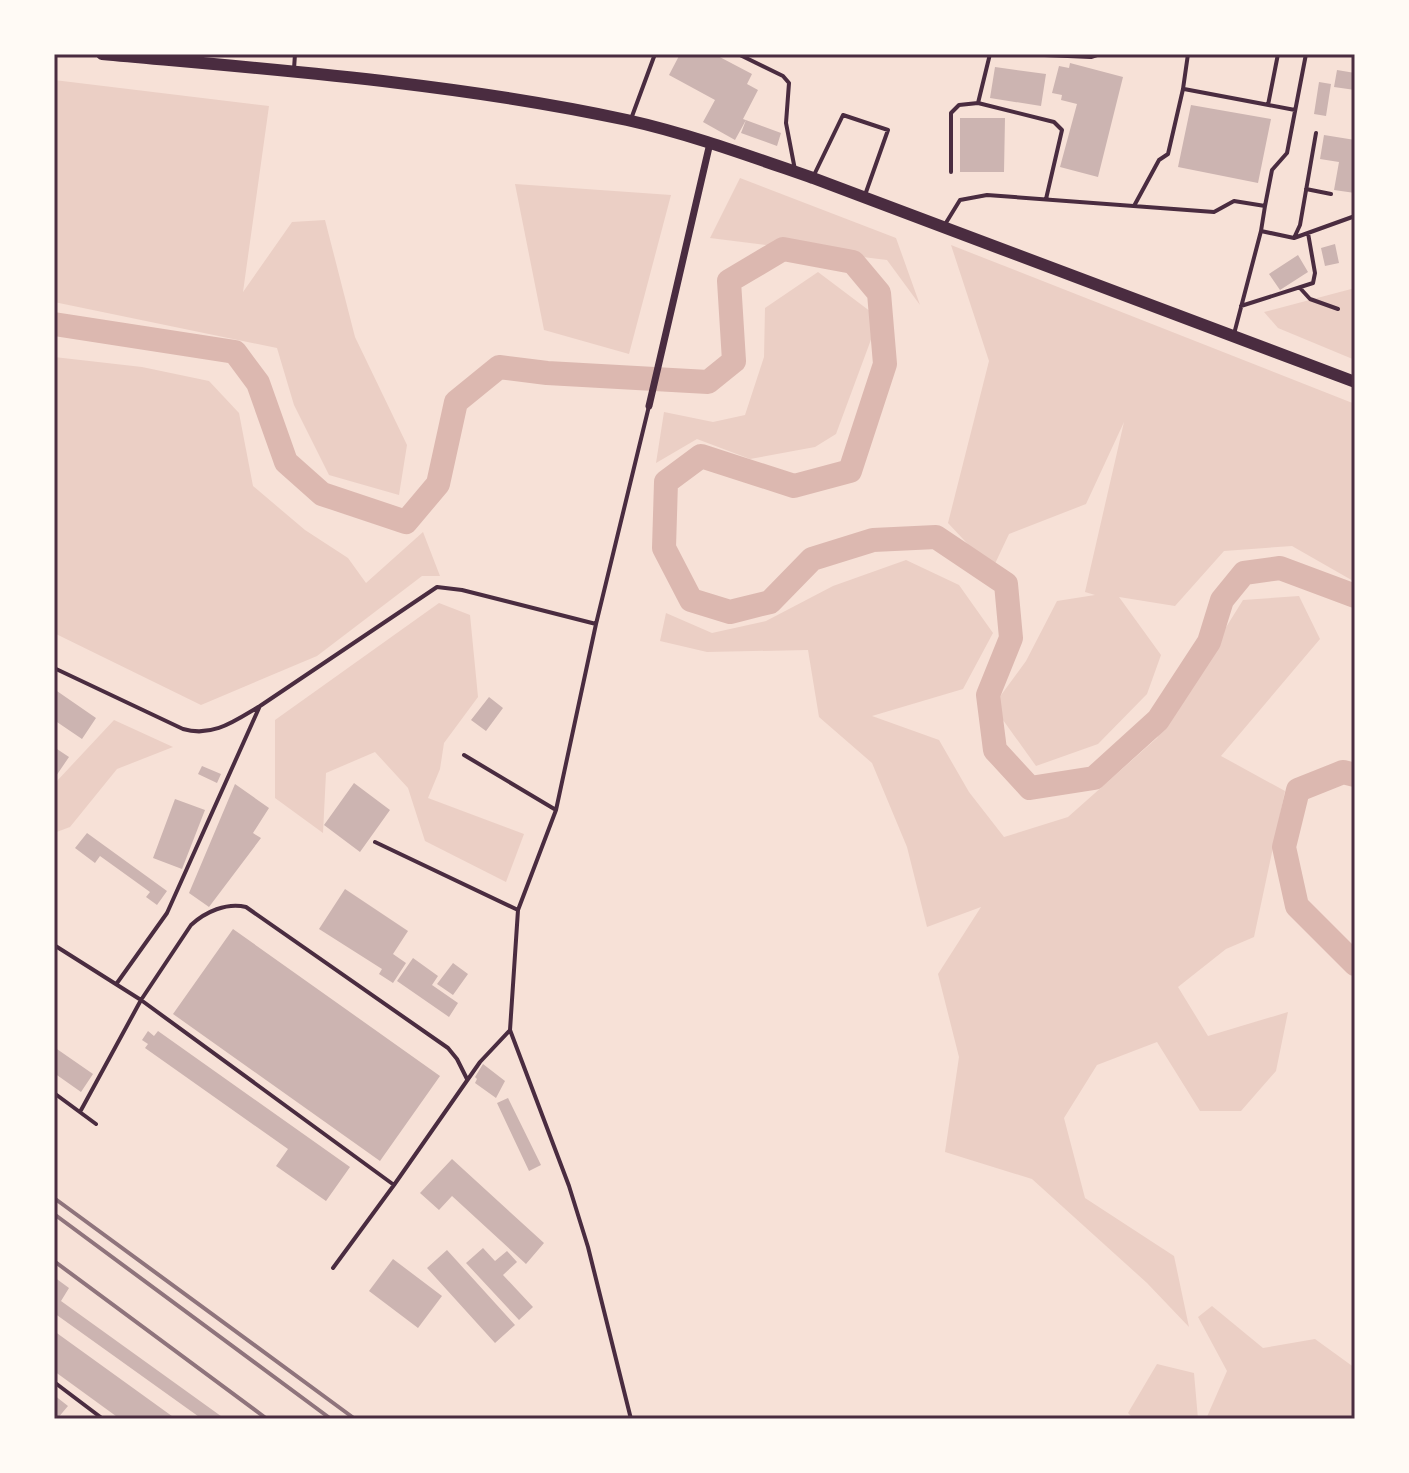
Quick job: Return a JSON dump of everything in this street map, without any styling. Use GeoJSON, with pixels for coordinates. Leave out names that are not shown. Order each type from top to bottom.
{"type":"FeatureCollection","features":[{"type":"Feature","properties":{"kind":"main road"},"geometry":{"type":"LineString","coordinates":[[102,54],[453,91],[630,121],[710,143],[813,178],[1355,382]]}},
{"type":"Feature","properties":{"kind":"street"},"geometry":{"type":"LineString","coordinates":[[649,406],[710,143]]}},
{"type":"Feature","properties":{"kind":"lane"},"geometry":{"type":"LineString","coordinates":[[294,72],[295,54]]}},
{"type":"Feature","properties":{"kind":"lane"},"geometry":{"type":"LineString","coordinates":[[630,121],[655,54]]}},
{"type":"Feature","properties":{"kind":"lane"},"geometry":{"type":"LineString","coordinates":[[738,54],[787,79],[790,88],[786,123],[795,172]]}},
{"type":"Feature","properties":{"kind":"lane"},"geometry":{"type":"LineString","coordinates":[[978,103],[990,54]]}},
{"type":"Feature","properties":{"kind":"lane"},"geometry":{"type":"LineString","coordinates":[[1021,54],[1091,57],[1100,54]]}},
{"type":"Feature","properties":{"kind":"lane"},"geometry":{"type":"LineString","coordinates":[[1134,206],[1159,160],[1168,154],[1188,54]]}},
{"type":"Feature","properties":{"kind":"lane"},"geometry":{"type":"LineString","coordinates":[[1268,105],[1278,54]]}},
{"type":"Feature","properties":{"kind":"lane"},"geometry":{"type":"LineString","coordinates":[[1233,336],[1261,231],[1272,170],[1287,153],[1306,54]]}},
{"type":"Feature","properties":{"kind":"lane"},"geometry":{"type":"LineString","coordinates":[[1183,89],[1295,110]]}},
{"type":"Feature","properties":{"kind":"lane"},"geometry":{"type":"LineString","coordinates":[[951,172],[951,113],[959,105],[978,103],[1059,125],[1062,137],[1046,199]]}},
{"type":"Feature","properties":{"kind":"lane"},"geometry":{"type":"LineString","coordinates":[[813,178],[843,115],[888,130],[864,198]]}},
{"type":"Feature","properties":{"kind":"lane"},"geometry":{"type":"LineString","coordinates":[[1294,238],[1300,225],[1316,133]]}},
{"type":"Feature","properties":{"kind":"lane"},"geometry":{"type":"LineString","coordinates":[[1306,189],[1331,194]]}},
{"type":"Feature","properties":{"kind":"lane"},"geometry":{"type":"LineString","coordinates":[[943,227],[960,200],[987,195],[1214,212],[1234,201],[1265,206]]}},
{"type":"Feature","properties":{"kind":"lane"},"geometry":{"type":"LineString","coordinates":[[1261,231],[1294,238],[1355,216]]}},
{"type":"Feature","properties":{"kind":"lane"},"geometry":{"type":"LineString","coordinates":[[1241,306],[1310,285],[1315,279],[1308,233]]}},
{"type":"Feature","properties":{"kind":"lane"},"geometry":{"type":"LineString","coordinates":[[1300,288],[1310,299],[1338,309]]}},
{"type":"Feature","properties":{"kind":"lane"},"geometry":{"type":"LineString","coordinates":[[631,1419],[588,1247],[569,1186],[510,1030],[518,910],[556,810],[596,624],[649,406]]}},
{"type":"Feature","properties":{"kind":"lane"},"geometry":{"type":"LineString","coordinates":[[54,668],[195,733],[217,729],[260,706],[437,587],[462,590],[596,624]]}},
{"type":"Feature","properties":{"kind":"lane"},"geometry":{"type":"LineString","coordinates":[[116,984],[167,913],[260,706]]}},
{"type":"Feature","properties":{"kind":"lane"},"geometry":{"type":"LineString","coordinates":[[464,755],[556,810]]}},
{"type":"Feature","properties":{"kind":"lane"},"geometry":{"type":"LineString","coordinates":[[375,842],[518,910]]}},
{"type":"Feature","properties":{"kind":"lane"},"geometry":{"type":"LineString","coordinates":[[80,1112],[141,1000],[191,925],[199,918],[230,906],[246,907],[448,1048],[467,1080]]}},
{"type":"Feature","properties":{"kind":"lane"},"geometry":{"type":"LineString","coordinates":[[54,945],[141,1000],[394,1185]]}},
{"type":"Feature","properties":{"kind":"lane"},"geometry":{"type":"LineString","coordinates":[[333,1268],[467,1080],[510,1030]]}},
{"type":"Feature","properties":{"kind":"lane"},"geometry":{"type":"LineString","coordinates":[[54,1093],[96,1124]]}},
{"type":"Feature","properties":{"kind":"lane"},"geometry":{"type":"LineString","coordinates":[[54,1382],[103,1419]]}},
{"type":"Feature","properties":{"kind":"shaded area"},"geometry":{"type":"Polygon","coordinates":[[[54,80],[269,106],[243,292],[292,222],[325,220],[355,337],[407,445],[399,495],[329,475],[294,405],[277,348],[54,302],[54,80]]]}},
{"type":"Feature","properties":{"kind":"shaded area"},"geometry":{"type":"Polygon","coordinates":[[[740,178],[896,238],[920,305],[887,260],[710,238],[740,178]]]}},
{"type":"Feature","properties":{"kind":"shaded area"},"geometry":{"type":"Polygon","coordinates":[[[515,184],[671,195],[629,354],[544,330],[515,184]]]}},
{"type":"Feature","properties":{"kind":"shaded area"},"geometry":{"type":"Polygon","coordinates":[[[951,245],[1355,404],[1355,582],[1292,546],[1224,551],[1175,606],[1119,597],[1161,655],[1147,694],[1098,744],[1036,766],[993,706],[1026,661],[1057,601],[1095,595],[1085,592],[1124,422],[1086,504],[1009,534],[992,570],[948,523],[989,361],[951,245]]]}},
{"type":"Feature","properties":{"kind":"shaded area"},"geometry":{"type":"Polygon","coordinates":[[[818,272],[879,318],[836,434],[815,447],[750,459],[697,439],[656,463],[664,412],[713,422],[745,415],[764,357],[765,308],[818,272]]]}},
{"type":"Feature","properties":{"kind":"shaded area"},"geometry":{"type":"Polygon","coordinates":[[[1355,288],[1355,360],[1278,328],[1264,312],[1355,288]]]}},
{"type":"Feature","properties":{"kind":"shaded area"},"geometry":{"type":"Polygon","coordinates":[[[54,357],[142,367],[209,381],[239,413],[253,486],[305,530],[348,558],[366,583],[423,532],[440,576],[422,576],[317,656],[201,705],[54,633],[54,357]]]}},
{"type":"Feature","properties":{"kind":"shaded area"},"geometry":{"type":"Polygon","coordinates":[[[906,560],[959,585],[993,633],[963,689],[872,716],[939,740],[969,792],[1004,837],[1068,817],[1157,738],[1243,600],[1299,596],[1320,639],[1221,756],[1285,791],[1254,937],[1226,949],[1178,987],[1208,1036],[1288,1012],[1276,1071],[1241,1111],[1200,1111],[1157,1042],[1097,1065],[1064,1118],[1085,1198],[1174,1256],[1189,1327],[1147,1283],[1032,1179],[945,1152],[959,1057],[938,974],[981,907],[927,927],[907,847],[872,763],[819,717],[808,650],[707,652],[660,641],[666,613],[712,633],[766,621],[833,586],[906,560]]]}},
{"type":"Feature","properties":{"kind":"shaded area"},"geometry":{"type":"Polygon","coordinates":[[[439,603],[470,615],[478,697],[444,743],[440,769],[428,798],[524,834],[506,882],[425,841],[408,788],[375,752],[326,773],[323,833],[275,798],[275,720],[439,603]]]}},
{"type":"Feature","properties":{"kind":"shaded area"},"geometry":{"type":"Polygon","coordinates":[[[114,720],[173,747],[117,769],[70,827],[54,833],[54,781],[114,720]]]}},
{"type":"Feature","properties":{"kind":"shaded area"},"geometry":{"type":"Polygon","coordinates":[[[1212,1306],[1263,1348],[1315,1339],[1355,1368],[1355,1419],[1206,1419],[1227,1371],[1198,1317],[1212,1306]]]}},
{"type":"Feature","properties":{"kind":"shaded area"},"geometry":{"type":"Polygon","coordinates":[[[1157,1364],[1194,1373],[1198,1419],[1134,1419],[1128,1413],[1157,1364]]]}},
{"type":"Feature","properties":{"kind":"building"},"geometry":{"type":"Polygon","coordinates":[[[680,54],[714,54],[752,74],[747,84],[758,90],[735,140],[703,122],[715,100],[669,75],[680,54]]]}},
{"type":"Feature","properties":{"kind":"building"},"geometry":{"type":"Polygon","coordinates":[[[1070,63],[1123,77],[1098,177],[1060,167],[1077,104],[1061,100],[1062,95],[1052,93],[1059,66],[1069,68],[1070,63]]]}},
{"type":"Feature","properties":{"kind":"building"},"geometry":{"type":"Polygon","coordinates":[[[995,67],[1046,74],[1041,106],[990,98],[995,67]]]}},
{"type":"Feature","properties":{"kind":"building"},"geometry":{"type":"Polygon","coordinates":[[[1337,70],[1355,73],[1355,90],[1334,87],[1337,70]]]}},
{"type":"Feature","properties":{"kind":"building"},"geometry":{"type":"Polygon","coordinates":[[[1319,82],[1331,84],[1326,116],[1314,114],[1319,82]]]}},
{"type":"Feature","properties":{"kind":"building"},"geometry":{"type":"Polygon","coordinates":[[[1191,105],[1271,119],[1258,183],[1178,167],[1191,105]]]}},
{"type":"Feature","properties":{"kind":"building"},"geometry":{"type":"Polygon","coordinates":[[[960,118],[1005,118],[1004,172],[960,172],[960,118]]]}},
{"type":"Feature","properties":{"kind":"building"},"geometry":{"type":"Polygon","coordinates":[[[746,120],[781,133],[777,146],[741,133],[746,120]]]}},
{"type":"Feature","properties":{"kind":"building"},"geometry":{"type":"Polygon","coordinates":[[[1324,135],[1355,140],[1355,193],[1334,190],[1339,162],[1320,159],[1324,135]]]}},
{"type":"Feature","properties":{"kind":"building"},"geometry":{"type":"Polygon","coordinates":[[[1335,244],[1339,263],[1325,266],[1321,248],[1335,244]]]}},
{"type":"Feature","properties":{"kind":"building"},"geometry":{"type":"Polygon","coordinates":[[[1298,255],[1308,272],[1280,290],[1269,274],[1298,255]]]}},
{"type":"Feature","properties":{"kind":"building"},"geometry":{"type":"Polygon","coordinates":[[[54,689],[96,718],[82,739],[54,720],[54,689]]]}},
{"type":"Feature","properties":{"kind":"building"},"geometry":{"type":"Polygon","coordinates":[[[489,697],[503,708],[486,731],[471,720],[489,697]]]}},
{"type":"Feature","properties":{"kind":"building"},"geometry":{"type":"Polygon","coordinates":[[[54,747],[69,757],[54,779],[54,747]]]}},
{"type":"Feature","properties":{"kind":"building"},"geometry":{"type":"Polygon","coordinates":[[[202,766],[221,774],[217,783],[198,774],[202,766]]]}},
{"type":"Feature","properties":{"kind":"building"},"geometry":{"type":"Polygon","coordinates":[[[354,783],[390,810],[360,852],[324,825],[354,783]]]}},
{"type":"Feature","properties":{"kind":"building"},"geometry":{"type":"Polygon","coordinates":[[[235,784],[269,808],[253,833],[261,838],[209,907],[189,893],[235,784]]]}},
{"type":"Feature","properties":{"kind":"building"},"geometry":{"type":"Polygon","coordinates":[[[175,799],[205,810],[182,869],[153,858],[175,799]]]}},
{"type":"Feature","properties":{"kind":"building"},"geometry":{"type":"Polygon","coordinates":[[[87,833],[167,891],[157,905],[146,897],[150,892],[100,856],[95,863],[75,848],[87,833]]]}},
{"type":"Feature","properties":{"kind":"building"},"geometry":{"type":"Polygon","coordinates":[[[345,889],[408,931],[393,954],[406,963],[393,983],[379,974],[382,969],[319,929],[345,889]]]}},
{"type":"Feature","properties":{"kind":"building"},"geometry":{"type":"Polygon","coordinates":[[[233,929],[440,1076],[380,1161],[173,1014],[233,929]]]}},
{"type":"Feature","properties":{"kind":"building"},"geometry":{"type":"Polygon","coordinates":[[[413,958],[438,976],[432,985],[458,1003],[449,1017],[397,981],[413,958]]]}},
{"type":"Feature","properties":{"kind":"building"},"geometry":{"type":"Polygon","coordinates":[[[453,963],[468,974],[453,995],[437,984],[453,963]]]}},
{"type":"Feature","properties":{"kind":"building"},"geometry":{"type":"Polygon","coordinates":[[[148,1031],[154,1036],[158,1031],[350,1167],[326,1201],[276,1166],[288,1149],[145,1048],[148,1044],[142,1040],[148,1031]]]}},
{"type":"Feature","properties":{"kind":"building"},"geometry":{"type":"Polygon","coordinates":[[[54,1047],[93,1074],[81,1092],[54,1073],[54,1047]]]}},
{"type":"Feature","properties":{"kind":"building"},"geometry":{"type":"Polygon","coordinates":[[[483,1064],[505,1081],[496,1098],[475,1083],[483,1064]]]}},
{"type":"Feature","properties":{"kind":"building"},"geometry":{"type":"Polygon","coordinates":[[[508,1098],[541,1165],[529,1171],[497,1103],[508,1098]]]}},
{"type":"Feature","properties":{"kind":"building"},"geometry":{"type":"Polygon","coordinates":[[[452,1159],[544,1243],[526,1264],[452,1196],[439,1210],[420,1193],[452,1159]]]}},
{"type":"Feature","properties":{"kind":"building"},"geometry":{"type":"Polygon","coordinates":[[[483,1248],[495,1261],[507,1251],[517,1262],[503,1275],[533,1307],[519,1320],[466,1263],[483,1248]]]}},
{"type":"Feature","properties":{"kind":"building"},"geometry":{"type":"Polygon","coordinates":[[[447,1250],[515,1325],[495,1343],[427,1268],[447,1250]]]}},
{"type":"Feature","properties":{"kind":"building"},"geometry":{"type":"Polygon","coordinates":[[[393,1259],[442,1296],[418,1328],[369,1291],[393,1259]]]}},
{"type":"Feature","properties":{"kind":"building"},"geometry":{"type":"Polygon","coordinates":[[[54,1277],[69,1288],[61,1301],[225,1419],[202,1419],[54,1313],[54,1277]]]}},
{"type":"Feature","properties":{"kind":"building"},"geometry":{"type":"Polygon","coordinates":[[[54,1331],[176,1419],[120,1419],[54,1371],[54,1331]]]}},
{"type":"Feature","properties":{"kind":"building"},"geometry":{"type":"Polygon","coordinates":[[[54,1395],[68,1406],[57,1419],[54,1419],[54,1395]]]}},
{"type":"Feature","properties":{"kind":"waterway"},"geometry":{"type":"LineString","coordinates":[[54,324],[235,352],[258,383],[286,462],[322,494],[406,522],[438,484],[456,402],[499,367],[547,373],[708,382],[734,361],[729,281],[783,249],[853,262],[879,293],[885,364],[850,471],[794,486],[701,456],[666,482],[664,548],[691,600],[730,612],[770,602],[812,559],[873,540],[936,537],[1006,584],[1011,638],[988,695],[995,750],[1030,788],[1094,778],[1158,720],[1209,642],[1222,600],[1244,573],[1280,568],[1355,596]]}},
{"type":"Feature","properties":{"kind":"waterway"},"geometry":{"type":"LineString","coordinates":[[1355,775],[1343,772],[1298,790],[1284,847],[1297,906],[1355,964]]}},
{"type":"Feature","properties":{"kind":"railway"},"geometry":{"type":"LineString","coordinates":[[54,1198],[355,1419]]}},
{"type":"Feature","properties":{"kind":"railway"},"geometry":{"type":"LineString","coordinates":[[54,1214],[331,1419]]}},
{"type":"Feature","properties":{"kind":"railway"},"geometry":{"type":"LineString","coordinates":[[54,1261],[267,1419]]}}]}
